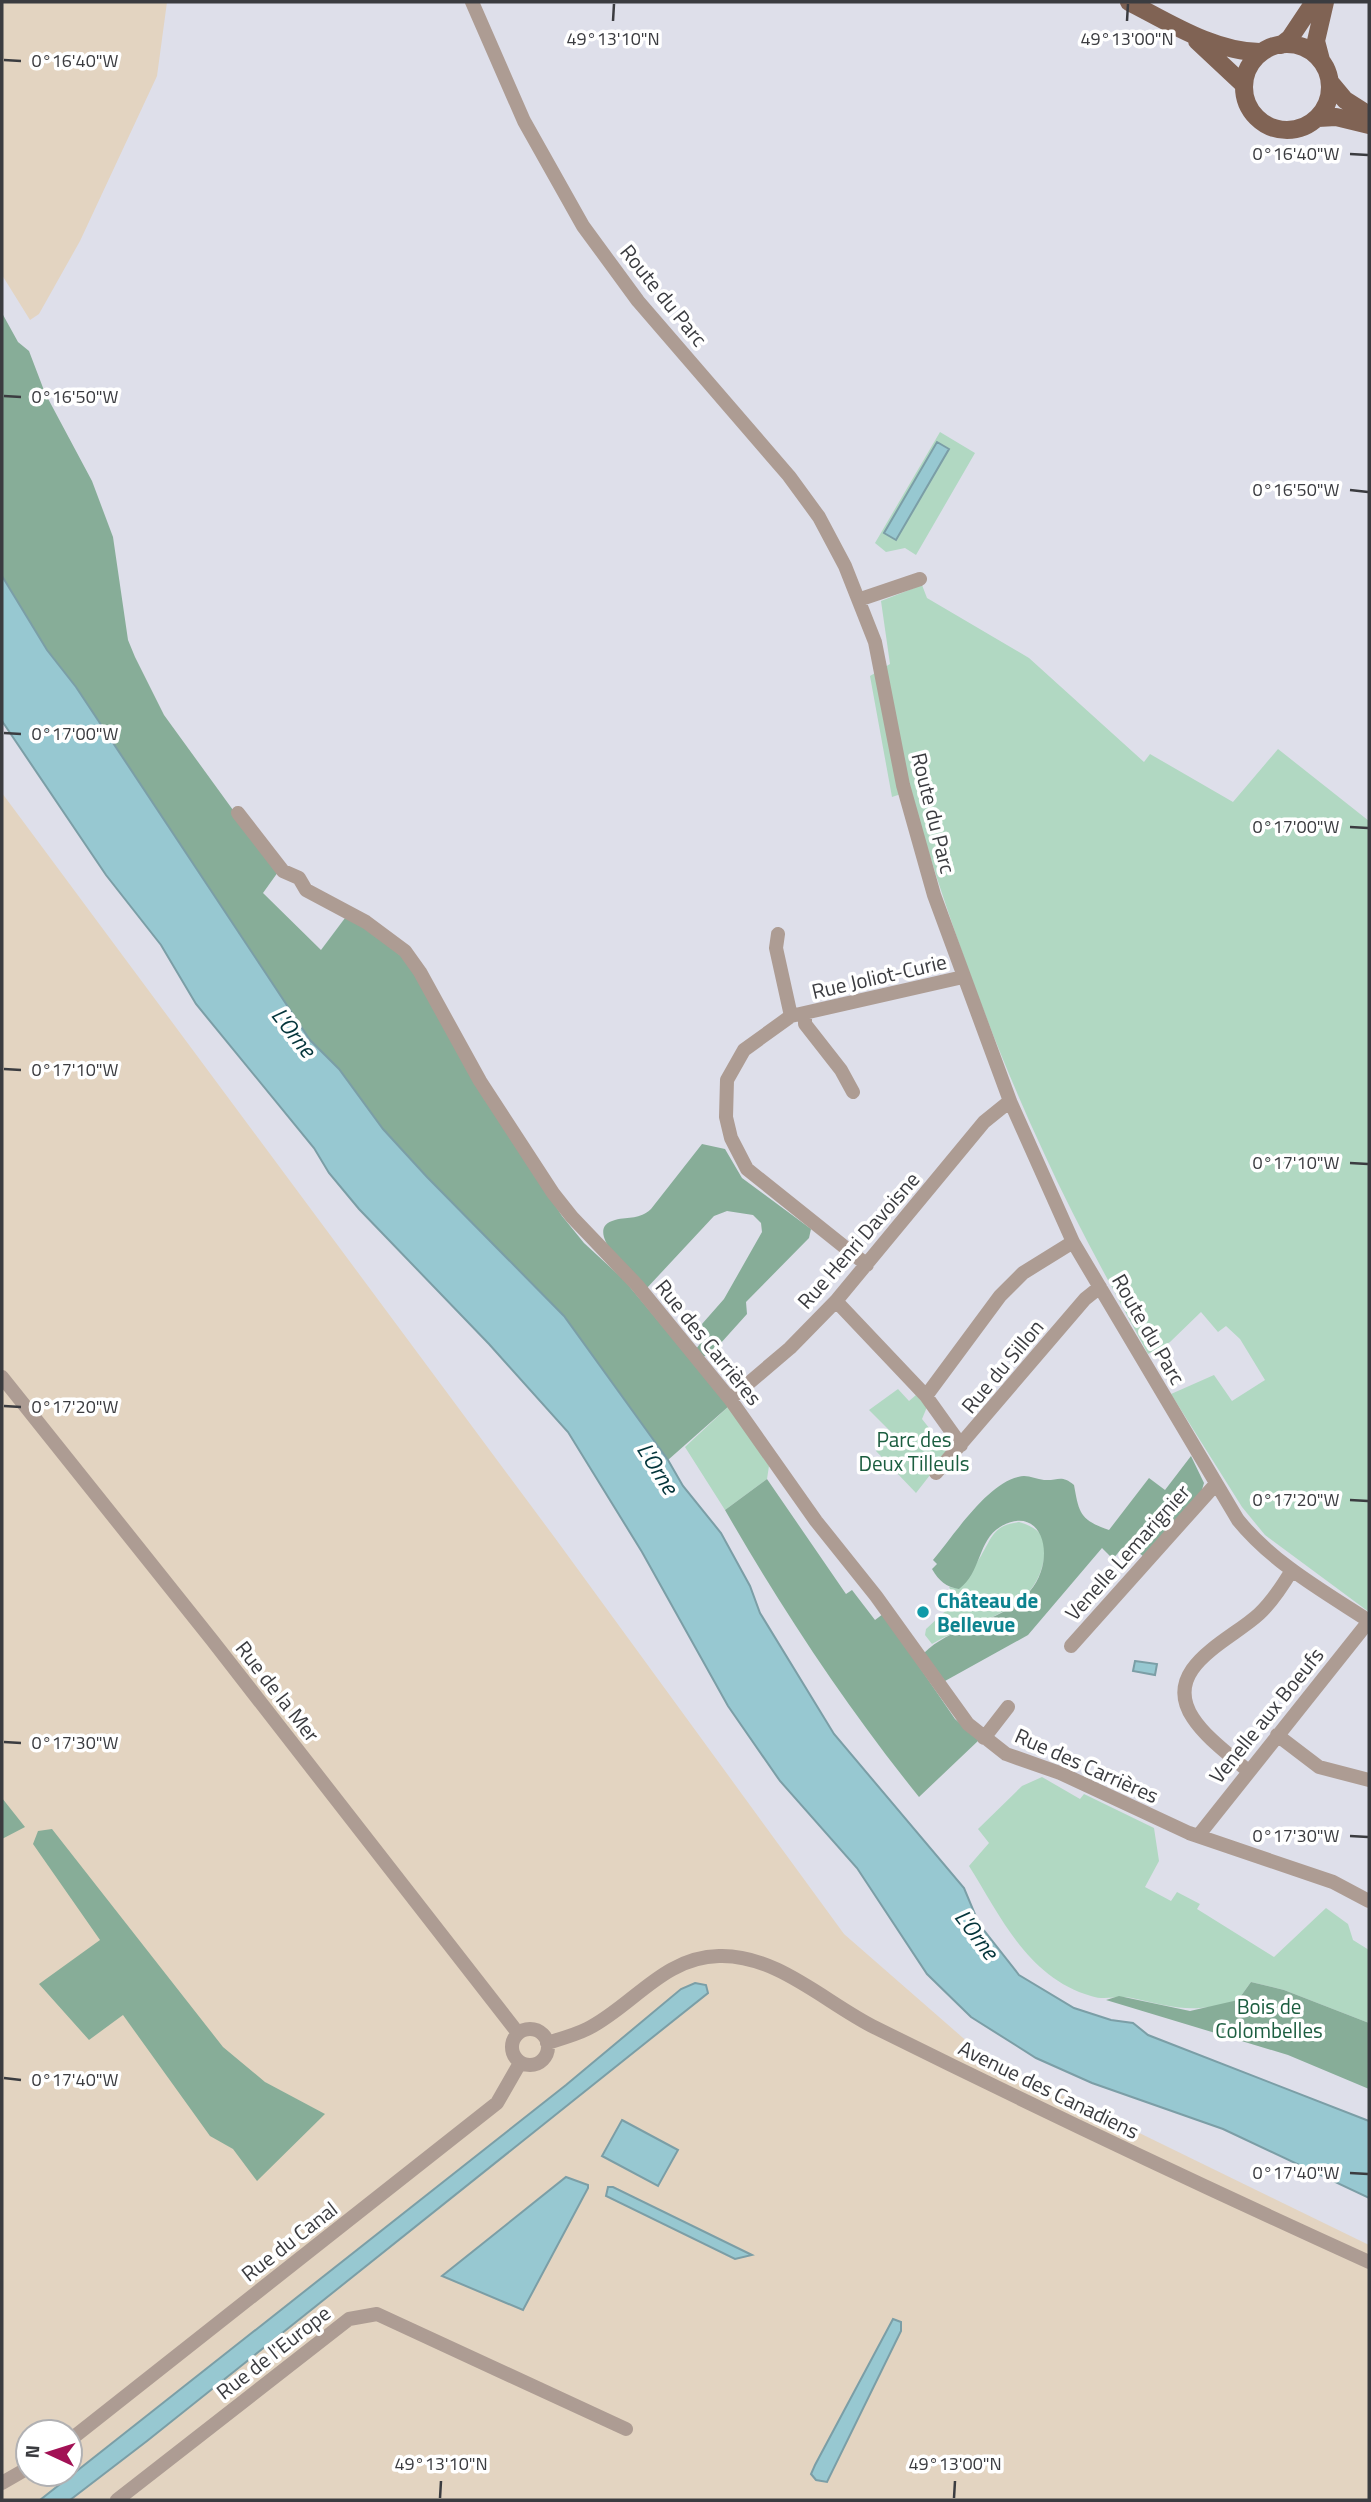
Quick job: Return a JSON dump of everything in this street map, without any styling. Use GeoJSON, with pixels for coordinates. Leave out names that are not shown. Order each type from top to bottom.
{"type":"FeatureCollection","features":[{"type":"Feature","properties":{"kind":"main road"},"geometry":{"type":"LineString","coordinates":[[1129,2],[1223,46],[1248,52],[1262,52],[1281,45],[1290,38],[1314,2]]}},
{"type":"Feature","properties":{"kind":"main road"},"geometry":{"type":"LineString","coordinates":[[1325,2],[1316,41],[1321,60],[1330,82],[1345,100],[1369,115]]}},
{"type":"Feature","properties":{"kind":"main road"},"geometry":{"type":"LineString","coordinates":[[1177,26],[1217,57],[1244,85],[1250,110],[1270,127],[1295,130],[1318,118],[1336,117],[1369,125]]}},
{"type":"Feature","properties":{"kind":"main road"},"geometry":{"type":"LineString","coordinates":[[1281,45],[1298,46],[1321,60]]}},
{"type":"Feature","properties":{"kind":"main road"},"geometry":{"type":"LineString","coordinates":[[1244,85],[1253,61],[1262,52]]}},
{"type":"Feature","properties":{"kind":"main road"},"geometry":{"type":"LineString","coordinates":[[1318,118],[1326,107],[1330,82]]}},
{"type":"Feature","properties":{"kind":"street","name":"Route du Parc"},"geometry":{"type":"LineString","coordinates":[[472,2],[524,121],[583,226],[638,301],[789,476],[819,517],[861,599],[875,642],[903,785],[920,851],[963,977],[1010,1101],[1073,1242],[1215,1485],[1248,1533],[1292,1570],[1369,1621]]}},
{"type":"Feature","properties":{"kind":"street"},"geometry":{"type":"LineString","coordinates":[[861,599],[920,579]]}},
{"type":"Feature","properties":{"kind":"street","name":"Rue des Carrières"},"geometry":{"type":"LineString","coordinates":[[238,813],[283,871],[299,878],[306,890],[366,922],[405,951],[420,972],[480,1082],[554,1193],[572,1217],[637,1285],[730,1399],[945,1696],[984,1738],[1006,1754],[1060,1773],[1087,1788],[1198,1836],[1333,1882],[1369,1901]]}},
{"type":"Feature","properties":{"kind":"street","name":"Rue Joliot-Curie"},"geometry":{"type":"LineString","coordinates":[[778,933],[776,948],[798,1015],[842,1069],[853,1091]]}},
{"type":"Feature","properties":{"kind":"street","name":"Rue Joliot-Curie"},"geometry":{"type":"LineString","coordinates":[[867,1265],[747,1169],[731,1138],[725,1097],[732,1066],[757,1038],[798,1015],[963,977]]}},
{"type":"Feature","properties":{"kind":"street","name":"Rue Henri Davoisne"},"geometry":{"type":"LineString","coordinates":[[730,1399],[790,1348],[836,1301],[984,1122],[1010,1101]]}},
{"type":"Feature","properties":{"kind":"street"},"geometry":{"type":"LineString","coordinates":[[926,1396],[1000,1296],[1023,1273],[1073,1242]]}},
{"type":"Feature","properties":{"kind":"street","name":"Rue du Sillon"},"geometry":{"type":"LineString","coordinates":[[936,1473],[1085,1298],[1100,1287]]}},
{"type":"Feature","properties":{"kind":"street"},"geometry":{"type":"LineString","coordinates":[[836,1301],[926,1396],[961,1445]]}},
{"type":"Feature","properties":{"kind":"street","name":"Rue de la Mer"},"geometry":{"type":"LineString","coordinates":[[2,1377],[518,2034]]}},
{"type":"Feature","properties":{"kind":"street","name":"Venelle Lemarignier"},"geometry":{"type":"LineString","coordinates":[[1071,1646],[1215,1485]]}},
{"type":"Feature","properties":{"kind":"street"},"geometry":{"type":"LineString","coordinates":[[1248,1771],[1195,1721],[1188,1709],[1185,1684],[1190,1668],[1262,1611],[1292,1570]]}},
{"type":"Feature","properties":{"kind":"street","name":"Venelle aux Boeufs"},"geometry":{"type":"LineString","coordinates":[[1198,1836],[1369,1621]]}},
{"type":"Feature","properties":{"kind":"street"},"geometry":{"type":"LineString","coordinates":[[984,1738],[1008,1707]]}},
{"type":"Feature","properties":{"kind":"street"},"geometry":{"type":"LineString","coordinates":[[1277,1735],[1319,1767],[1369,1780]]}},
{"type":"Feature","properties":{"kind":"street","name":"Avenue des Canadiens"},"geometry":{"type":"LineString","coordinates":[[547,2043],[587,2029],[672,1969],[712,1956],[740,1957],[767,1966],[872,2027],[1241,2204],[1369,2262]]}},
{"type":"Feature","properties":{"kind":"street"},"geometry":{"type":"LineString","coordinates":[[536,2030],[547,2043],[542,2060],[532,2065],[520,2063],[512,2049],[518,2034],[536,2030]]}},
{"type":"Feature","properties":{"kind":"street","name":"Rue du Canal"},"geometry":{"type":"LineString","coordinates":[[84,2429],[497,2103],[520,2063]]}},
{"type":"Feature","properties":{"kind":"street","name":"Rue de l'Europe"},"geometry":{"type":"LineString","coordinates":[[117,2500],[349,2319],[377,2314],[626,2429]]}},
{"type":"Feature","properties":{"kind":"shaded area"},"geometry":{"type":"Polygon","coordinates":[[[2,2],[167,2],[157,76],[80,241],[39,314],[30,320],[2,275],[2,2]]]}},
{"type":"Feature","properties":{"kind":"shaded area"},"geometry":{"type":"Polygon","coordinates":[[[2,793],[555,1538],[844,1934],[986,2058],[1369,2245],[1369,2500],[2,2500],[2,793]]]}},
{"type":"Feature","properties":{"kind":"green space"},"geometry":{"type":"Polygon","coordinates":[[[2,313],[18,342],[29,351],[45,393],[92,481],[113,537],[128,640],[135,657],[164,715],[278,872],[263,893],[321,950],[345,918],[370,930],[408,962],[466,1068],[562,1216],[584,1243],[624,1280],[729,1406],[668,1460],[564,1316],[427,1177],[383,1129],[339,1069],[310,1040],[76,687],[47,650],[2,576],[2,313]]]}},
{"type":"Feature","properties":{"kind":"green space"},"geometry":{"type":"Polygon","coordinates":[[[940,432],[975,453],[916,555],[905,548],[886,552],[875,543],[940,432]]]}},
{"type":"Feature","properties":{"kind":"green space"},"geometry":{"type":"Polygon","coordinates":[[[922,585],[927,598],[1029,658],[1144,762],[1150,754],[1233,802],[1278,749],[1369,821],[1369,1612],[1265,1535],[1242,1507],[1171,1394],[1214,1375],[1232,1401],[1265,1380],[1240,1339],[1226,1326],[1218,1332],[1201,1312],[1170,1342],[1148,1354],[1067,1202],[1023,1107],[970,973],[910,791],[892,797],[870,676],[890,664],[881,601],[922,585]]]}},
{"type":"Feature","properties":{"kind":"green space"},"geometry":{"type":"Polygon","coordinates":[[[702,1144],[725,1149],[742,1178],[811,1229],[809,1238],[746,1302],[747,1314],[711,1354],[702,1357],[696,1349],[706,1336],[702,1324],[724,1299],[762,1232],[761,1223],[753,1215],[727,1211],[714,1216],[646,1289],[613,1254],[603,1233],[606,1225],[615,1220],[638,1216],[651,1209],[702,1144]]]}},
{"type":"Feature","properties":{"kind":"green space","name":"Parc des Deux Tilleuls"},"geometry":{"type":"Polygon","coordinates":[[[898,1389],[909,1401],[916,1395],[927,1407],[922,1419],[948,1452],[916,1493],[876,1451],[892,1433],[869,1410],[898,1389]]]}},
{"type":"Feature","properties":{"kind":"green space"},"geometry":{"type":"Polygon","coordinates":[[[729,1406],[769,1466],[767,1479],[725,1510],[685,1447],[729,1406]]]}},
{"type":"Feature","properties":{"kind":"green space"},"geometry":{"type":"Polygon","coordinates":[[[1191,1456],[1204,1483],[1201,1493],[1144,1557],[1130,1545],[1122,1548],[1113,1559],[1102,1548],[1028,1635],[945,1681],[924,1653],[949,1635],[1019,1602],[1030,1591],[1043,1564],[1044,1550],[1041,1537],[1035,1528],[1026,1522],[1014,1521],[1000,1527],[987,1540],[972,1574],[959,1589],[940,1580],[932,1569],[937,1564],[933,1560],[995,1489],[1021,1476],[1044,1480],[1062,1479],[1074,1485],[1080,1509],[1086,1519],[1109,1530],[1149,1478],[1165,1490],[1191,1456]]]}},
{"type":"Feature","properties":{"kind":"green space"},"geometry":{"type":"Polygon","coordinates":[[[767,1479],[846,1594],[852,1590],[875,1620],[883,1614],[955,1719],[979,1740],[919,1797],[816,1657],[725,1510],[767,1479]]]}},
{"type":"Feature","properties":{"kind":"green space"},"geometry":{"type":"Polygon","coordinates":[[[1019,1522],[1038,1531],[1045,1544],[1041,1572],[1032,1588],[1004,1611],[932,1644],[925,1635],[926,1629],[953,1604],[954,1596],[949,1587],[959,1588],[999,1529],[1019,1522]]]}},
{"type":"Feature","properties":{"kind":"green space"},"geometry":{"type":"Polygon","coordinates":[[[1042,1777],[1080,1799],[1084,1794],[1154,1828],[1159,1861],[1145,1887],[1171,1901],[1177,1892],[1200,1904],[1197,1909],[1274,1957],[1326,1908],[1348,1924],[1353,1940],[1369,1950],[1369,2023],[1284,1990],[1251,1982],[1238,2000],[1209,2007],[1185,2008],[1127,1997],[1091,1996],[1050,1975],[1018,1943],[969,1866],[989,1843],[978,1829],[1022,1786],[1042,1777]]]}},
{"type":"Feature","properties":{"kind":"green space"},"geometry":{"type":"Polygon","coordinates":[[[2,1798],[25,1827],[2,1839],[2,1798]]]}},
{"type":"Feature","properties":{"kind":"green space"},"geometry":{"type":"Polygon","coordinates":[[[52,1829],[223,2047],[265,2082],[325,2114],[257,2181],[233,2149],[210,2136],[123,2015],[89,2040],[39,1984],[100,1940],[33,1844],[38,1831],[52,1829]]]}},
{"type":"Feature","properties":{"kind":"green space","name":"Bois de Colombelles"},"geometry":{"type":"Polygon","coordinates":[[[1251,1982],[1284,1990],[1369,2023],[1369,2089],[1288,2055],[1106,2000],[1119,1996],[1190,2011],[1238,2000],[1251,1982]]]}},
{"type":"Feature","properties":{"kind":"water"},"geometry":{"type":"Polygon","coordinates":[[[937,442],[949,449],[896,540],[884,533],[937,442]]]}},
{"type":"Feature","properties":{"kind":"water","name":"L'Orne"},"geometry":{"type":"Polygon","coordinates":[[[2,576],[47,650],[76,687],[310,1040],[339,1069],[383,1129],[427,1177],[564,1316],[668,1460],[683,1486],[721,1533],[750,1586],[760,1613],[834,1734],[964,1888],[979,1924],[1019,1975],[1074,2008],[1111,2020],[1133,2023],[1148,2035],[1369,2121],[1369,2198],[1223,2129],[1092,2083],[1036,2058],[971,2017],[927,1974],[857,1868],[780,1781],[728,1706],[642,1552],[568,1432],[489,1344],[359,1209],[329,1173],[314,1148],[196,1004],[161,945],[106,875],[2,721],[2,576]]]}},
{"type":"Feature","properties":{"kind":"water"},"geometry":{"type":"Polygon","coordinates":[[[1135,1661],[1157,1664],[1155,1675],[1133,1671],[1135,1661]]]}},
{"type":"Feature","properties":{"kind":"water"},"geometry":{"type":"Polygon","coordinates":[[[695,1983],[706,1985],[708,1993],[70,2500],[40,2500],[55,2488],[84,2488],[84,2465],[566,2085],[681,1989],[695,1983]]]}},
{"type":"Feature","properties":{"kind":"water"},"geometry":{"type":"Polygon","coordinates":[[[622,2120],[678,2150],[658,2186],[602,2156],[622,2120]]]}},
{"type":"Feature","properties":{"kind":"water"},"geometry":{"type":"Polygon","coordinates":[[[566,2177],[588,2185],[588,2188],[523,2310],[442,2276],[566,2177]]]}},
{"type":"Feature","properties":{"kind":"water"},"geometry":{"type":"Polygon","coordinates":[[[608,2187],[613,2187],[752,2255],[735,2259],[606,2196],[608,2187]]]}},
{"type":"Feature","properties":{"kind":"water"},"geometry":{"type":"Polygon","coordinates":[[[893,2319],[901,2322],[901,2331],[827,2482],[816,2480],[811,2474],[815,2465],[893,2319]]]}},
{"type":"Feature","properties":{"kind":"place","name":"Château de Bellevue"},"geometry":{"type":"Point","coordinates":[923,1612]}}]}
